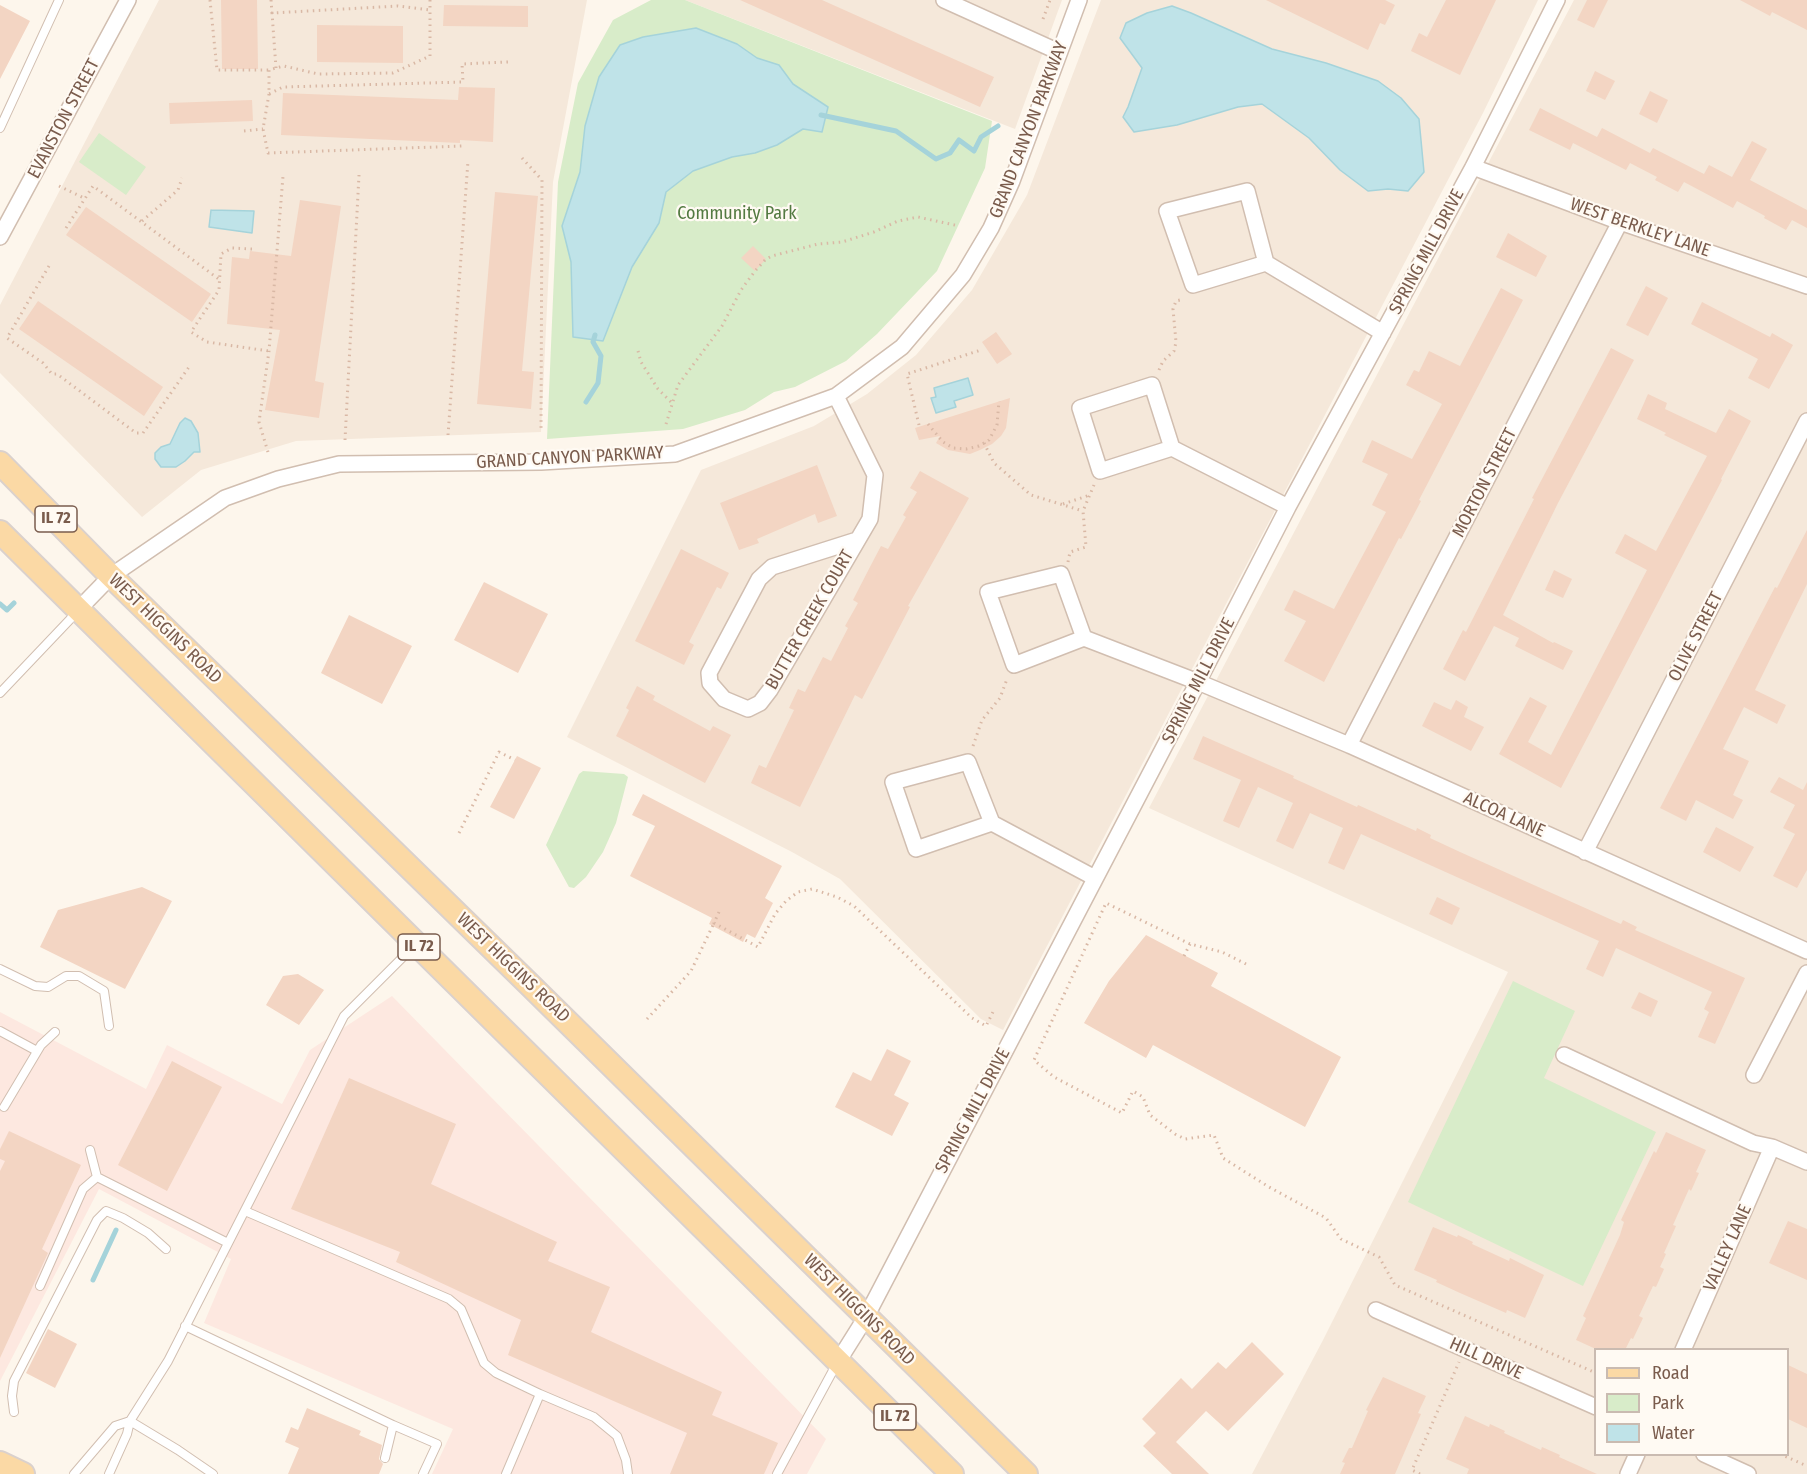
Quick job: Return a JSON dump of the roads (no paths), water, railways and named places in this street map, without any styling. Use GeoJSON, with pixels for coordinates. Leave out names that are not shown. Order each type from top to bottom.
{"type":"FeatureCollection","features":[{"type":"Feature","properties":{"kind":"main road","name":"WEST HIGGINS ROAD"},"geometry":{"type":"LineString","coordinates":[[0,463],[111,576],[1026,1474]]}},
{"type":"Feature","properties":{"kind":"main road","name":"IL 72"},"geometry":{"type":"LineString","coordinates":[[0,532],[952,1474]]}},
{"type":"Feature","properties":{"kind":"main road"},"geometry":{"type":"LineString","coordinates":[[0,1463],[23,1474]]}},
{"type":"Feature","properties":{"kind":"street","name":"EVANSTON STREET"},"geometry":{"type":"LineString","coordinates":[[0,237],[128,0]]}},
{"type":"Feature","properties":{"kind":"street"},"geometry":{"type":"LineString","coordinates":[[944,0],[1059,52]]}},
{"type":"Feature","properties":{"kind":"street","name":"GRAND CANYON PARKWAY"},"geometry":{"type":"LineString","coordinates":[[78,610],[111,576],[225,498],[298,474],[339,464],[541,462],[675,454],[836,396],[902,347],[963,275],[991,228],[1012,181],[1079,0]]}},
{"type":"Feature","properties":{"kind":"street","name":"SPRING MILL DRIVE"},"geometry":{"type":"LineString","coordinates":[[838,1360],[866,1317],[1288,507],[1473,167],[1557,0]]}},
{"type":"Feature","properties":{"kind":"street","name":"WEST BERKLEY LANE"},"geometry":{"type":"LineString","coordinates":[[1473,167],[1620,222],[1807,286]]}},
{"type":"Feature","properties":{"kind":"street"},"geometry":{"type":"LineString","coordinates":[[1266,263],[1193,285],[1167,211],[1247,191],[1266,263],[1383,333]]}},
{"type":"Feature","properties":{"kind":"street","name":"MORTON STREET"},"geometry":{"type":"LineString","coordinates":[[1349,745],[1620,222]]}},
{"type":"Feature","properties":{"kind":"street"},"geometry":{"type":"LineString","coordinates":[[1172,448],[1152,385],[1080,408],[1100,471],[1172,448],[1288,507]]}},
{"type":"Feature","properties":{"kind":"street","name":"BUTTER CREEK COURT"},"geometry":{"type":"LineString","coordinates":[[836,396],[875,476],[870,519],[770,690],[760,703],[748,708],[724,699],[710,682],[709,674],[759,579],[772,567],[857,540]]}},
{"type":"Feature","properties":{"kind":"street","name":"OLIVE STREET"},"geometry":{"type":"LineString","coordinates":[[1585,852],[1807,422]]}},
{"type":"Feature","properties":{"kind":"street"},"geometry":{"type":"LineString","coordinates":[[1061,574],[1084,638],[1014,665],[988,592],[1061,574]]}},
{"type":"Feature","properties":{"kind":"street","name":"ALCOA LANE"},"geometry":{"type":"LineString","coordinates":[[1084,638],[1198,682],[1349,745],[1807,951]]}},
{"type":"Feature","properties":{"kind":"street"},"geometry":{"type":"LineString","coordinates":[[992,823],[916,849],[893,782],[968,762],[992,823],[1095,878]]}},
{"type":"Feature","properties":{"kind":"street"},"geometry":{"type":"LineString","coordinates":[[1754,1075],[1807,973]]}},
{"type":"Feature","properties":{"kind":"street"},"geometry":{"type":"LineString","coordinates":[[1564,1055],[1754,1143],[1772,1147],[1807,1162]]}},
{"type":"Feature","properties":{"kind":"street","name":"VALLEY LANE"},"geometry":{"type":"LineString","coordinates":[[1684,1348],[1772,1147]]}},
{"type":"Feature","properties":{"kind":"street","name":"HILL DRIVE"},"geometry":{"type":"LineString","coordinates":[[1376,1310],[1594,1406]]}},
{"type":"Feature","properties":{"kind":"street"},"geometry":{"type":"LineString","coordinates":[[1629,1474],[1637,1456]]}},
{"type":"Feature","properties":{"kind":"street"},"geometry":{"type":"LineString","coordinates":[[1706,1456],[1748,1474]]}},
{"type":"Feature","properties":{"kind":"lane"},"geometry":{"type":"LineString","coordinates":[[0,128],[59,0]]}},
{"type":"Feature","properties":{"kind":"lane"},"geometry":{"type":"LineString","coordinates":[[0,693],[78,610]]}},
{"type":"Feature","properties":{"kind":"lane"},"geometry":{"type":"LineString","coordinates":[[109,1474],[127,1434],[130,1421],[168,1361],[344,1016],[416,944]]}},
{"type":"Feature","properties":{"kind":"lane"},"geometry":{"type":"LineString","coordinates":[[0,969],[35,986],[48,987],[66,976],[79,976],[104,991],[109,1026]]}},
{"type":"Feature","properties":{"kind":"lane"},"geometry":{"type":"LineString","coordinates":[[0,1031],[37,1051]]}},
{"type":"Feature","properties":{"kind":"lane"},"geometry":{"type":"LineString","coordinates":[[0,1116],[2,1106],[37,1051],[55,1032]]}},
{"type":"Feature","properties":{"kind":"lane"},"geometry":{"type":"LineString","coordinates":[[90,1150],[97,1178],[228,1243]]}},
{"type":"Feature","properties":{"kind":"lane"},"geometry":{"type":"LineString","coordinates":[[40,1286],[83,1189],[97,1178]]}},
{"type":"Feature","properties":{"kind":"lane"},"geometry":{"type":"LineString","coordinates":[[14,1412],[12,1396],[14,1381],[97,1220],[106,1211],[123,1218],[148,1233],[166,1249]]}},
{"type":"Feature","properties":{"kind":"lane"},"geometry":{"type":"LineString","coordinates":[[244,1211],[449,1299],[461,1309],[484,1363],[496,1373],[594,1417],[617,1436],[626,1460],[628,1474]]}},
{"type":"Feature","properties":{"kind":"lane"},"geometry":{"type":"LineString","coordinates":[[185,1326],[437,1444],[423,1474]]}},
{"type":"Feature","properties":{"kind":"lane"},"geometry":{"type":"LineString","coordinates":[[777,1474],[838,1360]]}},
{"type":"Feature","properties":{"kind":"lane"},"geometry":{"type":"LineString","coordinates":[[506,1474],[540,1394]]}},
{"type":"Feature","properties":{"kind":"lane"},"geometry":{"type":"LineString","coordinates":[[74,1474],[115,1426],[130,1421],[213,1474]]}},
{"type":"Feature","properties":{"kind":"lane"},"geometry":{"type":"LineString","coordinates":[[385,1458],[393,1425]]}},
{"type":"Feature","properties":{"kind":"water"},"geometry":{"type":"Polygon","coordinates":[[[1172,6],[1272,49],[1326,63],[1378,81],[1401,98],[1419,119],[1424,172],[1408,191],[1388,189],[1368,191],[1340,170],[1309,138],[1262,104],[1238,107],[1177,125],[1134,132],[1123,117],[1142,68],[1120,38],[1126,23],[1147,13],[1172,6]]]}},
{"type":"Feature","properties":{"kind":"water"},"geometry":{"type":"Polygon","coordinates":[[[696,28],[737,44],[757,58],[779,65],[793,84],[828,107],[822,132],[803,129],[777,145],[755,153],[732,157],[693,171],[666,192],[659,223],[632,267],[603,341],[573,337],[571,262],[562,226],[580,172],[585,126],[599,77],[620,45],[643,37],[696,28]]]}},
{"type":"Feature","properties":{"kind":"water"},"geometry":{"type":"Polygon","coordinates":[[[211,210],[254,211],[252,233],[209,227],[211,210]]]}},
{"type":"Feature","properties":{"kind":"water"},"geometry":{"type":"Polygon","coordinates":[[[968,378],[973,395],[954,401],[956,407],[936,413],[931,398],[936,397],[934,388],[968,378]]]}},
{"type":"Feature","properties":{"kind":"water"},"geometry":{"type":"Polygon","coordinates":[[[185,418],[191,421],[198,433],[200,452],[194,452],[176,467],[161,467],[155,459],[155,453],[161,447],[170,444],[180,423],[185,418]]]}},
{"type":"Feature","properties":{"kind":"waterway"},"geometry":{"type":"LineString","coordinates":[[821,115],[896,131],[936,159],[950,153],[959,140],[974,151],[981,137],[998,126]]}},
{"type":"Feature","properties":{"kind":"waterway"},"geometry":{"type":"LineString","coordinates":[[586,402],[598,383],[601,356],[593,342],[595,335]]}},
{"type":"Feature","properties":{"kind":"waterway"},"geometry":{"type":"LineString","coordinates":[[0,604],[7,610],[14,603]]}},
{"type":"Feature","properties":{"kind":"waterway"},"geometry":{"type":"LineString","coordinates":[[93,1280],[116,1230]]}},
{"type":"Feature","properties":{"kind":"park label","name":"Community Park"},"geometry":{"type":"Point","coordinates":[737,214]}}]}
